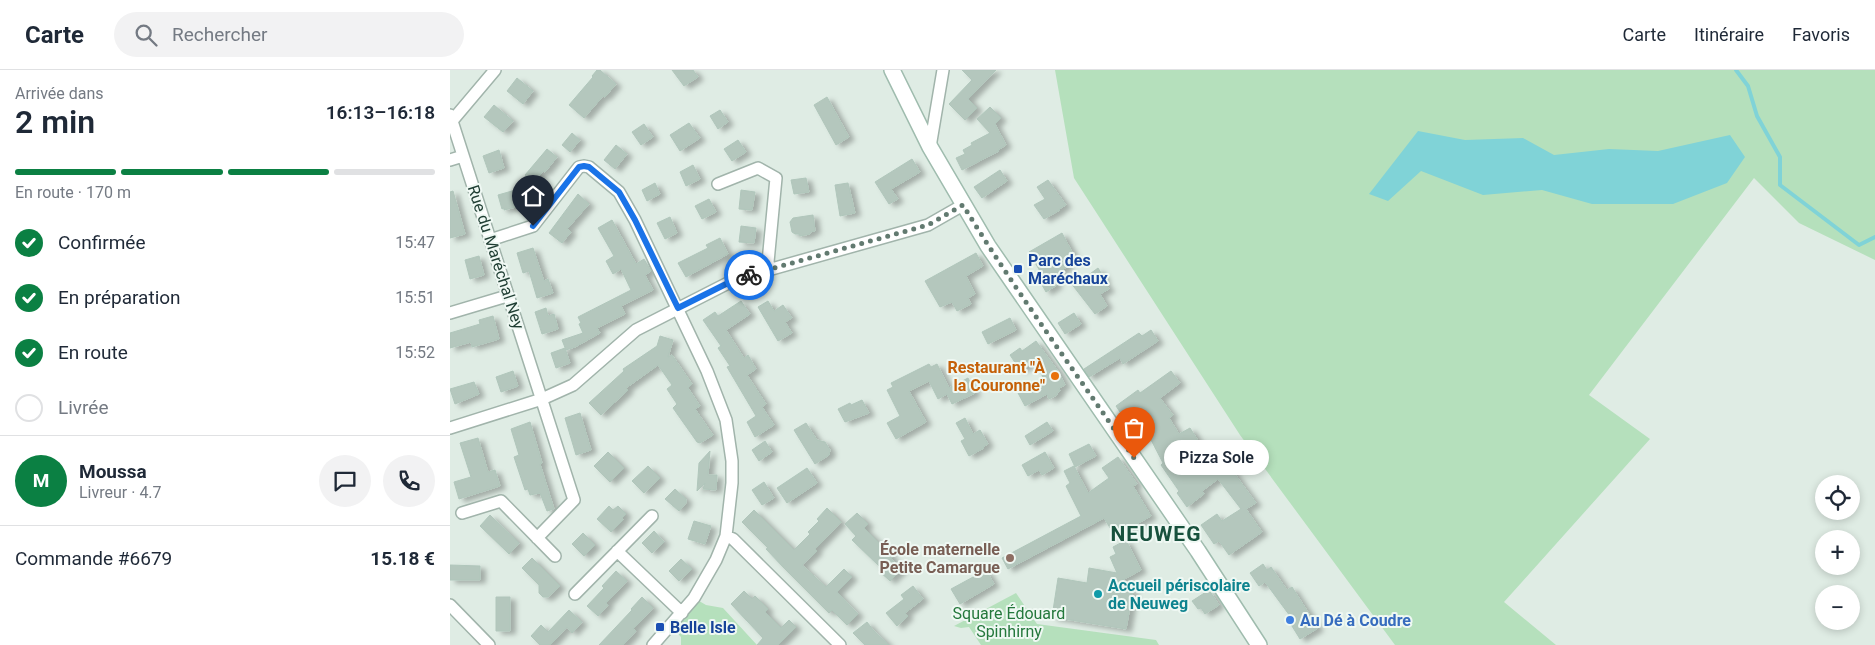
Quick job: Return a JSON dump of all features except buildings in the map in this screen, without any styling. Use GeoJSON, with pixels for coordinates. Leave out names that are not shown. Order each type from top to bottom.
{"type":"FeatureCollection","features":[{"type":"Feature","properties":{"kind":"main road"},"geometry":{"type":"LineString","coordinates":[[892,70],[930,147],[988,246],[1198,551],[1259,645]]}},
{"type":"Feature","properties":{"kind":"street"},"geometry":{"type":"LineString","coordinates":[[451,118],[495,70]]}},
{"type":"Feature","properties":{"kind":"street"},"geometry":{"type":"LineString","coordinates":[[930,147],[943,70]]}},
{"type":"Feature","properties":{"kind":"street","name":"Rue du Maréchal Ney"},"geometry":{"type":"LineString","coordinates":[[451,118],[574,500],[537,538]]}},
{"type":"Feature","properties":{"kind":"street"},"geometry":{"type":"LineString","coordinates":[[450,160],[463,156]]}},
{"type":"Feature","properties":{"kind":"street"},"geometry":{"type":"LineString","coordinates":[[490,240],[533,226],[579,167],[589,167],[619,192],[635,220],[707,371],[726,420],[732,461],[732,483],[726,536],[716,560],[694,598],[653,645]]}},
{"type":"Feature","properties":{"kind":"street"},"geometry":{"type":"LineString","coordinates":[[718,184],[758,168],[776,178],[768,262],[770,269]]}},
{"type":"Feature","properties":{"kind":"street"},"geometry":{"type":"LineString","coordinates":[[450,428],[542,399],[573,385],[636,330],[736,279],[928,225],[963,205]]}},
{"type":"Feature","properties":{"kind":"street"},"geometry":{"type":"LineString","coordinates":[[450,313],[508,296]]}},
{"type":"Feature","properties":{"kind":"street"},"geometry":{"type":"LineString","coordinates":[[462,513],[501,501],[555,556]]}},
{"type":"Feature","properties":{"kind":"street"},"geometry":{"type":"LineString","coordinates":[[575,594],[652,516]]}},
{"type":"Feature","properties":{"kind":"street"},"geometry":{"type":"LineString","coordinates":[[726,536],[733,539],[840,645]]}},
{"type":"Feature","properties":{"kind":"street"},"geometry":{"type":"LineString","coordinates":[[617,551],[682,613]]}},
{"type":"Feature","properties":{"kind":"street"},"geometry":{"type":"LineString","coordinates":[[450,604],[489,645]]}},
{"type":"Feature","properties":{"kind":"green space"},"geometry":{"type":"Polygon","coordinates":[[[1055,70],[1875,70],[1875,260],[1799,223],[1754,178],[1589,395],[1650,439],[1504,602],[1556,645],[1395,645],[1240,435],[1074,178],[1055,70]]]}},
{"type":"Feature","properties":{"kind":"green space","name":"Square Édouard Spinhirny"},"geometry":{"type":"Polygon","coordinates":[[[1016,593],[1037,624],[1156,640],[1159,645],[981,645],[969,627],[961,628],[954,626],[1016,593]]]}},
{"type":"Feature","properties":{"kind":"green space"},"geometry":{"type":"Polygon","coordinates":[[[694,598],[706,605],[723,608],[757,645],[681,645],[681,637],[671,626],[694,598]]]}},
{"type":"Feature","properties":{"kind":"water"},"geometry":{"type":"Polygon","coordinates":[[[1418,131],[1465,140],[1523,138],[1554,155],[1609,149],[1658,151],[1730,135],[1745,157],[1727,183],[1673,204],[1592,204],[1542,190],[1483,195],[1421,171],[1388,201],[1369,194],[1418,131]]]}},
{"type":"Feature","properties":{"kind":"waterway"},"geometry":{"type":"LineString","coordinates":[[1736,70],[1748,86],[1757,116],[1780,157],[1780,185],[1859,245],[1875,237]]}},
{"type":"Feature","properties":{"kind":"way so far"},"geometry":{"type":"LineString","coordinates":[[749,275],[928,225],[963,205],[1055,346],[1134,458]]}},
{"type":"Feature","properties":{"kind":"place","name":"Parc des Maréchaux"},"geometry":{"type":"Point","coordinates":[1018,269]}},
{"type":"Feature","properties":{"kind":"place","name":"Restaurant \"À la Couronne\""},"geometry":{"type":"Point","coordinates":[1055,376]}},
{"type":"Feature","properties":{"kind":"place","name":"Pizza Sole"},"geometry":{"type":"Point","coordinates":[1134,458]}},
{"type":"Feature","properties":{"kind":"place","name":"École maternelle Petite Camargue"},"geometry":{"type":"Point","coordinates":[1010,558]}},
{"type":"Feature","properties":{"kind":"place","name":"Accueil périscolaire de Neuweg"},"geometry":{"type":"Point","coordinates":[1098,594]}},
{"type":"Feature","properties":{"kind":"place","name":"Au Dé à Coudre"},"geometry":{"type":"Point","coordinates":[1290,620]}},
{"type":"Feature","properties":{"kind":"place","name":"Belle Isle"},"geometry":{"type":"Point","coordinates":[660,627]}},
{"type":"Feature","properties":{"kind":"district","name":"NEUWEG"},"geometry":{"type":"Point","coordinates":[1156,534]}},
{"type":"Feature","properties":{"kind":"route"},"geometry":{"type":"LineString","coordinates":[[533,226],[579,167],[589,167],[619,192],[635,220],[678,308],[736,279],[749,275]]}}]}
